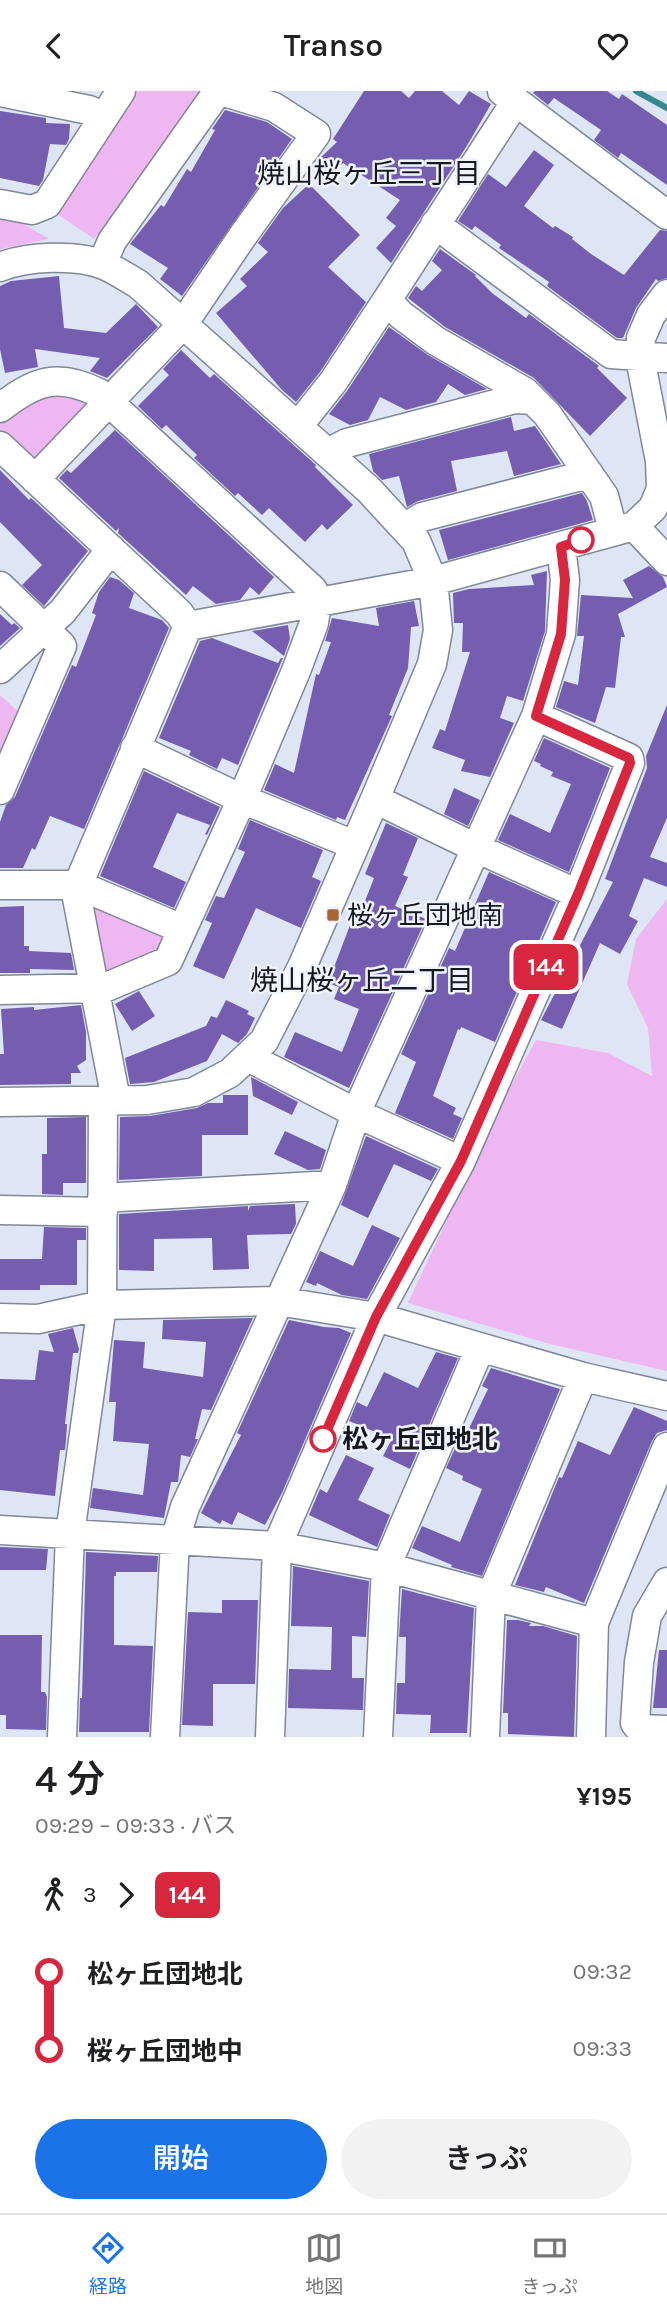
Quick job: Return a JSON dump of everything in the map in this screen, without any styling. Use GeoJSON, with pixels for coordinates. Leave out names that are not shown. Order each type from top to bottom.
{"type":"FeatureCollection","features":[{"type":"Feature","properties":{"kind":"street"},"geometry":{"type":"LineString","coordinates":[[0,204],[32,210],[47,204],[121,91]]}},
{"type":"Feature","properties":{"kind":"street"},"geometry":{"type":"LineString","coordinates":[[35,479],[183,324],[316,134],[274,107],[219,91],[112,241],[102,264]]}},
{"type":"Feature","properties":{"kind":"street"},"geometry":{"type":"LineString","coordinates":[[0,92],[89,110],[104,117]]}},
{"type":"Feature","properties":{"kind":"street"},"geometry":{"type":"LineString","coordinates":[[298,426],[333,382],[387,300],[435,224],[509,96],[667,215]]}},
{"type":"Feature","properties":{"kind":"street"},"geometry":{"type":"LineString","coordinates":[[435,224],[611,354],[654,358]]}},
{"type":"Feature","properties":{"kind":"street"},"geometry":{"type":"LineString","coordinates":[[0,267],[16,261],[57,257],[102,264],[138,284],[369,490],[416,541],[433,582],[438,630],[432,664],[375,799],[302,967],[264,1041],[230,1073],[194,1092],[147,1100],[0,1102]]}},
{"type":"Feature","properties":{"kind":"street"},"geometry":{"type":"LineString","coordinates":[[188,626],[433,582],[623,528],[653,508],[661,489],[654,358],[641,338],[651,316],[667,294]]}},
{"type":"Feature","properties":{"kind":"street"},"geometry":{"type":"LineString","coordinates":[[387,300],[401,316],[436,341],[525,392],[547,414],[623,528],[667,561]]}},
{"type":"Feature","properties":{"kind":"street"},"geometry":{"type":"LineString","coordinates":[[0,408],[25,389],[43,383],[63,381],[84,385],[99,393],[313,590],[317,603],[310,635],[242,799],[168,961],[104,988],[0,991]]}},
{"type":"Feature","properties":{"kind":"street"},"geometry":{"type":"LineString","coordinates":[[328,453],[347,443],[515,399],[533,400]]}},
{"type":"Feature","properties":{"kind":"street"},"geometry":{"type":"LineString","coordinates":[[0,446],[179,613],[188,626]]}},
{"type":"Feature","properties":{"kind":"street"},"geometry":{"type":"LineString","coordinates":[[404,528],[422,517],[589,474]]}},
{"type":"Feature","properties":{"kind":"street"},"geometry":{"type":"LineString","coordinates":[[164,1737],[175,1540],[184,1507],[332,1185],[356,1113],[536,716],[561,634],[565,580],[561,547]]}},
{"type":"Feature","properties":{"kind":"street"},"geometry":{"type":"LineString","coordinates":[[0,670],[63,611],[111,549]]}},
{"type":"Feature","properties":{"kind":"street"},"geometry":{"type":"LineString","coordinates":[[0,586],[62,646],[1,784]]}},
{"type":"Feature","properties":{"kind":"street"},"geometry":{"type":"LineString","coordinates":[[62,1737],[70,1534],[102,1305],[103,1205],[109,1101],[78,885],[188,626]]}},
{"type":"Feature","properties":{"kind":"street"},"geometry":{"type":"LineString","coordinates":[[270,1737],[276,1546],[376,1317],[461,1161],[578,894],[630,763],[629,758],[536,716]]}},
{"type":"Feature","properties":{"kind":"street"},"geometry":{"type":"LineString","coordinates":[[135,748],[242,799],[354,845]]}},
{"type":"Feature","properties":{"kind":"street"},"geometry":{"type":"LineString","coordinates":[[375,799],[578,894]]}},
{"type":"Feature","properties":{"kind":"street"},"geometry":{"type":"LineString","coordinates":[[0,885],[78,885],[182,929]]}},
{"type":"Feature","properties":{"kind":"street"},"geometry":{"type":"LineString","coordinates":[[248,1057],[356,1113],[461,1161]]}},
{"type":"Feature","properties":{"kind":"street"},"geometry":{"type":"LineString","coordinates":[[0,1210],[103,1205],[332,1185]]}},
{"type":"Feature","properties":{"kind":"street"},"geometry":{"type":"LineString","coordinates":[[0,1318],[38,1319],[102,1305],[278,1300],[376,1317],[583,1377],[667,1396]]}},
{"type":"Feature","properties":{"kind":"street"},"geometry":{"type":"LineString","coordinates":[[377,1737],[386,1567],[480,1348]]}},
{"type":"Feature","properties":{"kind":"street"},"geometry":{"type":"LineString","coordinates":[[485,1737],[491,1596],[583,1377]]}},
{"type":"Feature","properties":{"kind":"street"},"geometry":{"type":"LineString","coordinates":[[591,1737],[594,1623],[667,1447]]}},
{"type":"Feature","properties":{"kind":"street"},"geometry":{"type":"LineString","coordinates":[[0,1530],[276,1546],[386,1567],[594,1623]]}},
{"type":"Feature","properties":{"kind":"street"},"geometry":{"type":"LineString","coordinates":[[667,1582],[647,1616],[639,1662],[635,1723],[640,1729],[667,1730]]}},
{"type":"Feature","properties":{"kind":"shaded area"},"geometry":{"type":"Polygon","coordinates":[[[133,91],[206,91],[201,94],[94,239],[54,212],[133,91]]]}},
{"type":"Feature","properties":{"kind":"shaded area"},"geometry":{"type":"Polygon","coordinates":[[[0,216],[15,219],[49,239],[0,249],[0,216]]]}},
{"type":"Feature","properties":{"kind":"shaded area"},"geometry":{"type":"Polygon","coordinates":[[[42,389],[99,401],[34,470],[0,436],[0,416],[42,389]]]}},
{"type":"Feature","properties":{"kind":"shaded area"},"geometry":{"type":"Polygon","coordinates":[[[0,695],[22,715],[0,770],[0,695]]]}},
{"type":"Feature","properties":{"kind":"shaded area"},"geometry":{"type":"Polygon","coordinates":[[[85,895],[171,934],[164,957],[100,982],[85,895]]]}},
{"type":"Feature","properties":{"kind":"shaded area"},"geometry":{"type":"Polygon","coordinates":[[[667,899],[667,1371],[550,1344],[408,1303],[502,1102],[536,1040],[608,1053],[652,1076],[648,1028],[627,984],[636,939],[667,899]]]}},
{"type":"Feature","properties":{"kind":"building"},"geometry":{"type":"Polygon","coordinates":[[[364,91],[401,91],[409,98],[415,91],[442,91],[459,105],[469,91],[491,104],[391,263],[376,248],[396,226],[386,218],[400,200],[343,163],[332,174],[316,162],[337,142],[333,139],[364,91]]]}},
{"type":"Feature","properties":{"kind":"building"},"geometry":{"type":"Polygon","coordinates":[[[607,91],[619,99],[622,94],[667,125],[667,185],[621,153],[618,158],[594,140],[601,130],[554,98],[548,105],[533,93],[607,91]]]}},
{"type":"Feature","properties":{"kind":"building"},"geometry":{"type":"Polygon","coordinates":[[[225,110],[267,122],[292,139],[182,296],[160,279],[168,268],[130,244],[161,205],[164,207],[187,169],[191,172],[215,130],[212,129],[225,110]]]}},
{"type":"Feature","properties":{"kind":"building"},"geometry":{"type":"Polygon","coordinates":[[[0,111],[46,118],[46,123],[70,124],[66,145],[50,144],[43,180],[39,186],[0,178],[0,111]]]}},
{"type":"Feature","properties":{"kind":"building"},"geometry":{"type":"Polygon","coordinates":[[[534,150],[554,165],[524,206],[553,228],[555,226],[573,237],[572,239],[591,254],[624,275],[660,230],[667,231],[667,278],[658,281],[656,279],[636,308],[623,338],[617,338],[547,286],[549,282],[499,248],[501,245],[475,226],[472,230],[458,221],[488,174],[506,187],[534,150]]]}},
{"type":"Feature","properties":{"kind":"building"},"geometry":{"type":"Polygon","coordinates":[[[309,184],[360,235],[328,267],[366,302],[320,372],[296,402],[282,390],[216,313],[247,286],[240,279],[268,252],[258,243],[283,208],[309,184]]]}},
{"type":"Feature","properties":{"kind":"building"},"geometry":{"type":"Polygon","coordinates":[[[440,249],[476,275],[492,293],[526,318],[529,314],[599,366],[597,368],[627,398],[590,436],[534,378],[445,327],[408,298],[416,286],[422,291],[442,270],[432,261],[440,249]]]}},
{"type":"Feature","properties":{"kind":"building"},"geometry":{"type":"Polygon","coordinates":[[[59,276],[64,328],[106,333],[136,304],[158,327],[107,378],[90,371],[100,358],[35,349],[38,367],[5,373],[0,349],[0,286],[11,281],[59,276]]]}},
{"type":"Feature","properties":{"kind":"building"},"geometry":{"type":"Polygon","coordinates":[[[389,327],[428,355],[487,389],[465,395],[448,384],[436,402],[406,410],[380,397],[368,420],[350,425],[329,414],[389,327]]]}},
{"type":"Feature","properties":{"kind":"building"},"geometry":{"type":"Polygon","coordinates":[[[181,350],[210,378],[214,374],[316,465],[353,505],[327,530],[322,524],[305,542],[269,508],[262,515],[238,493],[235,496],[194,458],[197,455],[166,425],[162,429],[138,406],[169,375],[163,369],[181,350]]]}},
{"type":"Feature","properties":{"kind":"building"},"geometry":{"type":"Polygon","coordinates":[[[511,417],[514,431],[535,426],[561,464],[514,476],[507,451],[451,461],[457,491],[418,501],[407,507],[399,476],[382,480],[373,471],[369,454],[511,417]]]}},
{"type":"Feature","properties":{"kind":"building"},"geometry":{"type":"Polygon","coordinates":[[[115,430],[274,577],[259,595],[250,587],[240,600],[216,604],[193,586],[186,595],[118,533],[119,528],[116,531],[59,478],[67,470],[71,473],[115,430]]]}},
{"type":"Feature","properties":{"kind":"building"},"geometry":{"type":"Polygon","coordinates":[[[0,470],[29,500],[31,498],[88,551],[44,606],[22,585],[42,565],[0,522],[0,470]]]}},
{"type":"Feature","properties":{"kind":"building"},"geometry":{"type":"Polygon","coordinates":[[[582,493],[593,520],[448,560],[439,530],[582,493]]]}},
{"type":"Feature","properties":{"kind":"building"},"geometry":{"type":"Polygon","coordinates":[[[649,566],[663,577],[667,587],[618,614],[625,637],[621,637],[615,688],[606,687],[595,723],[556,707],[564,681],[578,685],[584,636],[577,636],[581,595],[633,598],[623,580],[649,566]]]}},
{"type":"Feature","properties":{"kind":"building"},"geometry":{"type":"Polygon","coordinates":[[[547,571],[545,631],[523,701],[507,696],[500,718],[514,723],[490,777],[461,771],[465,760],[432,748],[440,729],[445,731],[470,652],[462,652],[463,623],[454,623],[453,593],[469,589],[534,585],[531,575],[547,571]]]}},
{"type":"Feature","properties":{"kind":"building"},"geometry":{"type":"Polygon","coordinates":[[[110,577],[119,580],[134,593],[129,608],[162,620],[169,628],[84,829],[50,816],[35,850],[32,848],[23,868],[0,868],[0,822],[6,805],[15,797],[72,665],[76,667],[96,615],[92,613],[99,592],[110,577]]]}},
{"type":"Feature","properties":{"kind":"building"},"geometry":{"type":"Polygon","coordinates":[[[414,601],[419,626],[411,627],[408,668],[389,715],[392,716],[345,820],[337,817],[336,820],[264,790],[275,764],[294,773],[316,674],[319,675],[331,642],[325,641],[332,618],[379,626],[376,608],[414,601]]]}},
{"type":"Feature","properties":{"kind":"building"},"geometry":{"type":"Polygon","coordinates":[[[0,614],[12,625],[14,623],[20,628],[0,646],[0,614]]]}},
{"type":"Feature","properties":{"kind":"building"},"geometry":{"type":"Polygon","coordinates":[[[288,625],[290,639],[284,656],[252,631],[288,625]]]}},
{"type":"Feature","properties":{"kind":"building"},"geometry":{"type":"Polygon","coordinates":[[[212,638],[278,663],[283,658],[238,765],[222,758],[217,769],[189,755],[191,751],[159,738],[200,641],[212,638]]]}},
{"type":"Feature","properties":{"kind":"building"},"geometry":{"type":"Polygon","coordinates":[[[667,705],[667,818],[650,857],[667,863],[667,887],[644,878],[629,916],[638,921],[620,954],[600,943],[562,1029],[541,1020],[613,882],[605,879],[647,768],[646,756],[667,705]]]}},
{"type":"Feature","properties":{"kind":"building"},"geometry":{"type":"Polygon","coordinates":[[[544,738],[610,768],[569,872],[498,840],[510,814],[550,833],[571,784],[551,776],[553,772],[534,761],[544,738]]]}},
{"type":"Feature","properties":{"kind":"building"},"geometry":{"type":"Polygon","coordinates":[[[144,771],[220,807],[207,835],[205,834],[210,825],[177,813],[153,867],[186,882],[174,908],[100,876],[144,771]]]}},
{"type":"Feature","properties":{"kind":"building"},"geometry":{"type":"Polygon","coordinates":[[[454,788],[480,800],[468,826],[444,814],[454,788]]]}},
{"type":"Feature","properties":{"kind":"building"},"geometry":{"type":"Polygon","coordinates":[[[250,820],[323,850],[312,877],[321,881],[301,928],[256,908],[224,979],[193,966],[212,923],[205,920],[216,896],[224,898],[245,852],[238,849],[250,820]]]}},
{"type":"Feature","properties":{"kind":"building"},"geometry":{"type":"Polygon","coordinates":[[[386,823],[418,838],[403,875],[408,877],[395,906],[426,919],[349,1088],[284,1057],[295,1032],[342,1052],[359,1009],[334,999],[339,987],[328,983],[355,912],[360,914],[374,878],[365,874],[386,823]]]}},
{"type":"Feature","properties":{"kind":"building"},"geometry":{"type":"Polygon","coordinates":[[[489,872],[556,902],[495,1042],[461,1027],[458,1029],[433,1096],[456,1108],[453,1114],[462,1118],[453,1139],[395,1113],[416,1062],[401,1054],[449,948],[455,951],[489,872]]]}},
{"type":"Feature","properties":{"kind":"building"},"geometry":{"type":"Polygon","coordinates":[[[24,906],[24,946],[29,946],[29,951],[71,953],[74,970],[30,969],[30,973],[0,973],[0,907],[24,906]]]}},
{"type":"Feature","properties":{"kind":"building"},"geometry":{"type":"Polygon","coordinates":[[[139,991],[155,1016],[132,1031],[115,1004],[139,991]]]}},
{"type":"Feature","properties":{"kind":"building"},"geometry":{"type":"Polygon","coordinates":[[[226,1000],[249,1011],[247,1014],[255,1018],[247,1034],[238,1043],[222,1034],[207,1061],[154,1082],[130,1084],[125,1058],[206,1026],[211,1016],[217,1018],[226,1000]]]}},
{"type":"Feature","properties":{"kind":"building"},"geometry":{"type":"Polygon","coordinates":[[[81,1005],[86,1032],[86,1060],[77,1066],[81,1073],[71,1073],[71,1084],[0,1085],[0,1054],[4,1054],[1,1009],[34,1007],[34,1010],[81,1005]]]}},
{"type":"Feature","properties":{"kind":"building"},"geometry":{"type":"Polygon","coordinates":[[[251,1077],[298,1102],[292,1115],[253,1096],[251,1077]]]}},
{"type":"Feature","properties":{"kind":"building"},"geometry":{"type":"Polygon","coordinates":[[[223,1095],[248,1095],[248,1135],[202,1135],[202,1176],[119,1180],[120,1117],[150,1116],[197,1108],[208,1103],[223,1103],[223,1095]]]}},
{"type":"Feature","properties":{"kind":"building"},"geometry":{"type":"Polygon","coordinates":[[[86,1117],[86,1183],[63,1183],[63,1195],[42,1194],[42,1154],[47,1154],[47,1118],[86,1117]]]}},
{"type":"Feature","properties":{"kind":"building"},"geometry":{"type":"Polygon","coordinates":[[[285,1131],[326,1150],[320,1169],[308,1170],[274,1154],[285,1131]]]}},
{"type":"Feature","properties":{"kind":"building"},"geometry":{"type":"Polygon","coordinates":[[[366,1136],[438,1169],[431,1181],[394,1164],[368,1218],[341,1205],[366,1136]]]}},
{"type":"Feature","properties":{"kind":"building"},"geometry":{"type":"Polygon","coordinates":[[[295,1204],[296,1224],[291,1234],[247,1235],[249,1269],[213,1270],[212,1238],[154,1239],[154,1271],[119,1270],[119,1214],[248,1206],[248,1211],[250,1206],[295,1204]]]}},
{"type":"Feature","properties":{"kind":"building"},"geometry":{"type":"Polygon","coordinates":[[[372,1225],[400,1238],[367,1299],[342,1295],[317,1283],[316,1286],[306,1282],[320,1251],[353,1266],[372,1225]]]}},
{"type":"Feature","properties":{"kind":"building"},"geometry":{"type":"Polygon","coordinates":[[[44,1227],[86,1228],[86,1240],[77,1240],[77,1285],[40,1285],[40,1290],[0,1290],[0,1259],[42,1259],[44,1227]]]}},
{"type":"Feature","properties":{"kind":"building"},"geometry":{"type":"Polygon","coordinates":[[[253,1318],[211,1410],[202,1409],[195,1439],[198,1439],[190,1457],[181,1455],[178,1482],[171,1482],[164,1518],[90,1508],[93,1488],[143,1495],[149,1444],[113,1441],[116,1402],[109,1402],[114,1340],[145,1342],[143,1368],[203,1377],[206,1342],[162,1339],[163,1320],[253,1318]]]}},
{"type":"Feature","properties":{"kind":"building"},"geometry":{"type":"Polygon","coordinates":[[[289,1320],[339,1328],[351,1333],[282,1493],[265,1525],[238,1512],[232,1525],[222,1520],[220,1524],[201,1513],[241,1435],[237,1433],[289,1320]]]}},
{"type":"Feature","properties":{"kind":"building"},"geometry":{"type":"Polygon","coordinates":[[[73,1328],[79,1349],[78,1353],[73,1353],[65,1424],[65,1450],[60,1450],[55,1496],[0,1490],[0,1379],[35,1380],[39,1350],[54,1352],[48,1334],[73,1328]]]}},
{"type":"Feature","properties":{"kind":"building"},"geometry":{"type":"Polygon","coordinates":[[[436,1352],[458,1358],[410,1469],[383,1456],[392,1439],[349,1421],[357,1402],[367,1407],[384,1372],[418,1388],[436,1352]]]}},
{"type":"Feature","properties":{"kind":"building"},"geometry":{"type":"Polygon","coordinates":[[[491,1368],[560,1389],[482,1576],[451,1567],[452,1565],[412,1548],[422,1526],[460,1542],[482,1489],[462,1480],[463,1476],[446,1468],[457,1444],[461,1445],[488,1389],[482,1386],[491,1368]]]}},
{"type":"Feature","properties":{"kind":"building"},"geometry":{"type":"Polygon","coordinates":[[[634,1407],[667,1421],[667,1430],[657,1433],[652,1441],[584,1603],[546,1587],[544,1592],[515,1585],[559,1477],[562,1478],[578,1441],[610,1455],[634,1407]]]}},
{"type":"Feature","properties":{"kind":"building"},"geometry":{"type":"Polygon","coordinates":[[[346,1455],[374,1468],[358,1500],[390,1515],[377,1547],[309,1515],[320,1489],[327,1493],[346,1455]]]}},
{"type":"Feature","properties":{"kind":"building"},"geometry":{"type":"Polygon","coordinates":[[[0,1547],[48,1549],[46,1570],[0,1570],[0,1547]]]}},
{"type":"Feature","properties":{"kind":"building"},"geometry":{"type":"Polygon","coordinates":[[[86,1552],[158,1556],[157,1572],[116,1572],[114,1576],[114,1645],[153,1646],[149,1732],[79,1732],[86,1552]]]}},
{"type":"Feature","properties":{"kind":"building"},"geometry":{"type":"Polygon","coordinates":[[[293,1566],[369,1581],[366,1637],[352,1636],[352,1678],[364,1678],[363,1710],[288,1708],[289,1669],[331,1670],[332,1627],[291,1626],[293,1566]]]}},
{"type":"Feature","properties":{"kind":"building"},"geometry":{"type":"Polygon","coordinates":[[[402,1589],[474,1608],[467,1733],[430,1733],[431,1715],[396,1714],[397,1683],[405,1683],[406,1637],[399,1637],[402,1589]]]}},
{"type":"Feature","properties":{"kind":"building"},"geometry":{"type":"Polygon","coordinates":[[[222,1600],[258,1600],[255,1684],[213,1684],[213,1726],[182,1725],[188,1612],[222,1613],[222,1600]]]}},
{"type":"Feature","properties":{"kind":"building"},"geometry":{"type":"Polygon","coordinates":[[[507,1620],[518,1620],[531,1623],[529,1626],[543,1626],[577,1636],[574,1737],[508,1734],[508,1713],[503,1713],[507,1620]]]}},
{"type":"Feature","properties":{"kind":"building"},"geometry":{"type":"Polygon","coordinates":[[[0,1635],[42,1635],[41,1692],[45,1692],[47,1697],[46,1730],[6,1729],[6,1715],[0,1715],[0,1635]]]}},
{"type":"Feature","properties":{"kind":"building"},"geometry":{"type":"Polygon","coordinates":[[[659,1650],[667,1650],[667,1708],[653,1708],[659,1650]]]}},
{"type":"Feature","properties":{"kind":"waterway"},"geometry":{"type":"LineString","coordinates":[[636,91],[667,108]]}},
{"type":"Feature","properties":{"kind":"bus line","name":"144"},"geometry":{"type":"LineString","coordinates":[[323,1439],[376,1317],[461,1161],[578,894],[630,763],[629,758],[536,716],[561,634],[565,580],[561,547],[581,540]]}},
{"type":"Feature","properties":{"kind":"place","name":"桜ヶ丘団地南"},"geometry":{"type":"Point","coordinates":[333,915]}},
{"type":"Feature","properties":{"kind":"place","name":"松ヶ丘団地北"},"geometry":{"type":"Point","coordinates":[323,1439]}},
{"type":"Feature","properties":{"kind":"district","name":"焼山桜ヶ丘三丁目"},"geometry":{"type":"Point","coordinates":[369,173]}},
{"type":"Feature","properties":{"kind":"district","name":"焼山桜ヶ丘二丁目"},"geometry":{"type":"Point","coordinates":[362,980]}}]}
